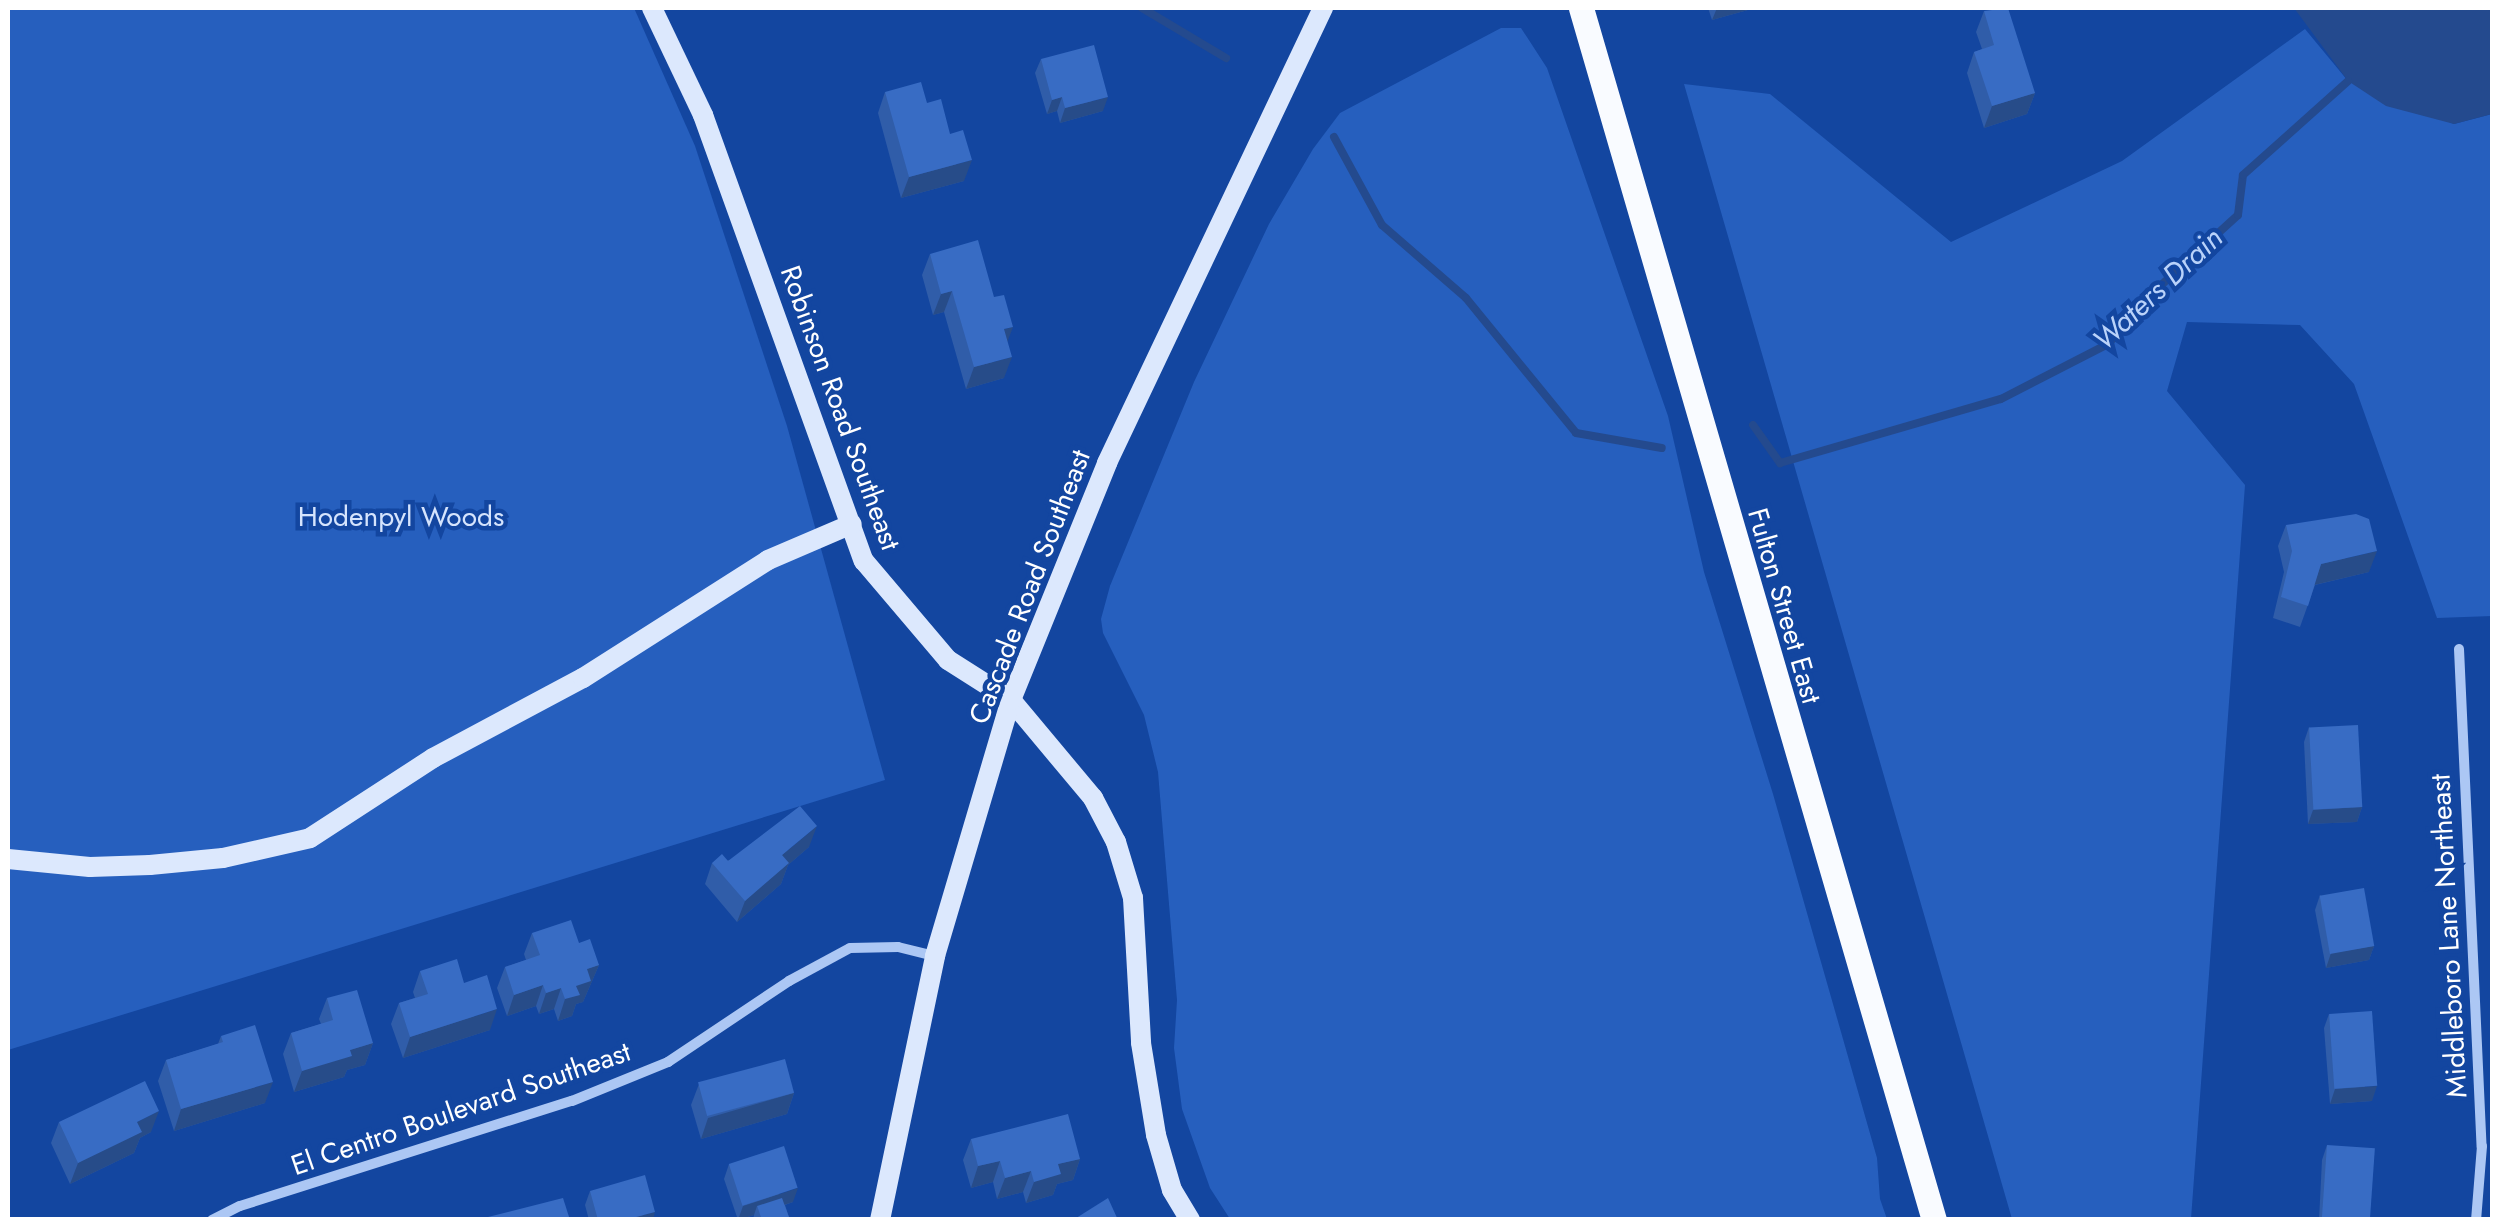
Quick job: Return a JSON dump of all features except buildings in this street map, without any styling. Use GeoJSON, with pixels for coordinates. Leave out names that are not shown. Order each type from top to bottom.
{"type":"FeatureCollection","features":[{"type":"Feature","properties":{"kind":"main road","name":"Robinson Road Southeast"},"geometry":{"type":"LineString","coordinates":[[652,8],[703,116],[864,561],[948,660],[1011,700],[1093,798],[1116,842],[1133,898],[1141,1043],[1156,1135],[1172,1190],[1190,1220]]}},
{"type":"Feature","properties":{"kind":"main road","name":"Cascade Road Southeast"},"geometry":{"type":"LineString","coordinates":[[880,1220],[935,956],[1011,700],[1107,463],[1323,8]]}},
{"type":"Feature","properties":{"kind":"main road","name":"Fulton Street East"},"geometry":{"type":"LineString","coordinates":[[1580,8],[1934,1220]]}},
{"type":"Feature","properties":{"kind":"main road"},"geometry":{"type":"LineString","coordinates":[[8,860],[90,868],[150,865],[223,858],[310,838],[433,758],[583,678],[755,567],[852,524]]}},
{"type":"Feature","properties":{"kind":"street","name":"Middleboro Lane Northeast"},"geometry":{"type":"LineString","coordinates":[[2459,649],[2482,1146],[2476,1220]]}},
{"type":"Feature","properties":{"kind":"street","name":"El Centro Boulevard Southeast"},"geometry":{"type":"LineString","coordinates":[[212,1220],[240,1206],[572,1101],[668,1062],[789,981],[850,948],[898,947],[935,956]]}},
{"type":"Feature","properties":{"kind":"green space","name":"Hodenpyl Woods"},"geometry":{"type":"Polygon","coordinates":[[[8,8],[634,8],[695,146],[787,426],[885,780],[8,1050],[8,8]]]}},
{"type":"Feature","properties":{"kind":"green space"},"geometry":{"type":"Polygon","coordinates":[[[1501,28],[1521,28],[1547,68],[1668,416],[1704,572],[1773,794],[1877,1158],[1880,1199],[1887,1219],[1230,1219],[1210,1188],[1182,1109],[1174,1048],[1177,1000],[1158,772],[1144,715],[1103,633],[1101,619],[1110,586],[1194,382],[1269,224],[1313,149],[1340,113],[1501,28]]]}},
{"type":"Feature","properties":{"kind":"green space"},"geometry":{"type":"Polygon","coordinates":[[[2305,29],[2348,81],[2454,124],[2492,114],[2492,616],[2437,618],[2354,384],[2300,325],[2187,322],[2167,391],[2245,485],[2191,1219],[2012,1219],[1684,84],[1770,94],[1951,242],[2122,161],[2305,29]]]}},
{"type":"Feature","properties":{"kind":"shaded area"},"geometry":{"type":"Polygon","coordinates":[[[2294,8],[2492,8],[2492,114],[2454,124],[2386,106],[2348,81],[2294,8]]]}},
{"type":"Feature","properties":{"kind":"waterway","name":"Waters Drain"},"geometry":{"type":"LineString","coordinates":[[1142,8],[1226,58]]}},
{"type":"Feature","properties":{"kind":"waterway","name":"Waters Drain"},"geometry":{"type":"LineString","coordinates":[[1753,425],[1780,463],[2001,399],[2108,344],[2158,288],[2238,215],[2243,175],[2348,81]]}},
{"type":"Feature","properties":{"kind":"waterway","name":"Waters Drain"},"geometry":{"type":"LineString","coordinates":[[1334,137],[1382,225],[1466,298],[1576,433],[1662,448]]}}]}
